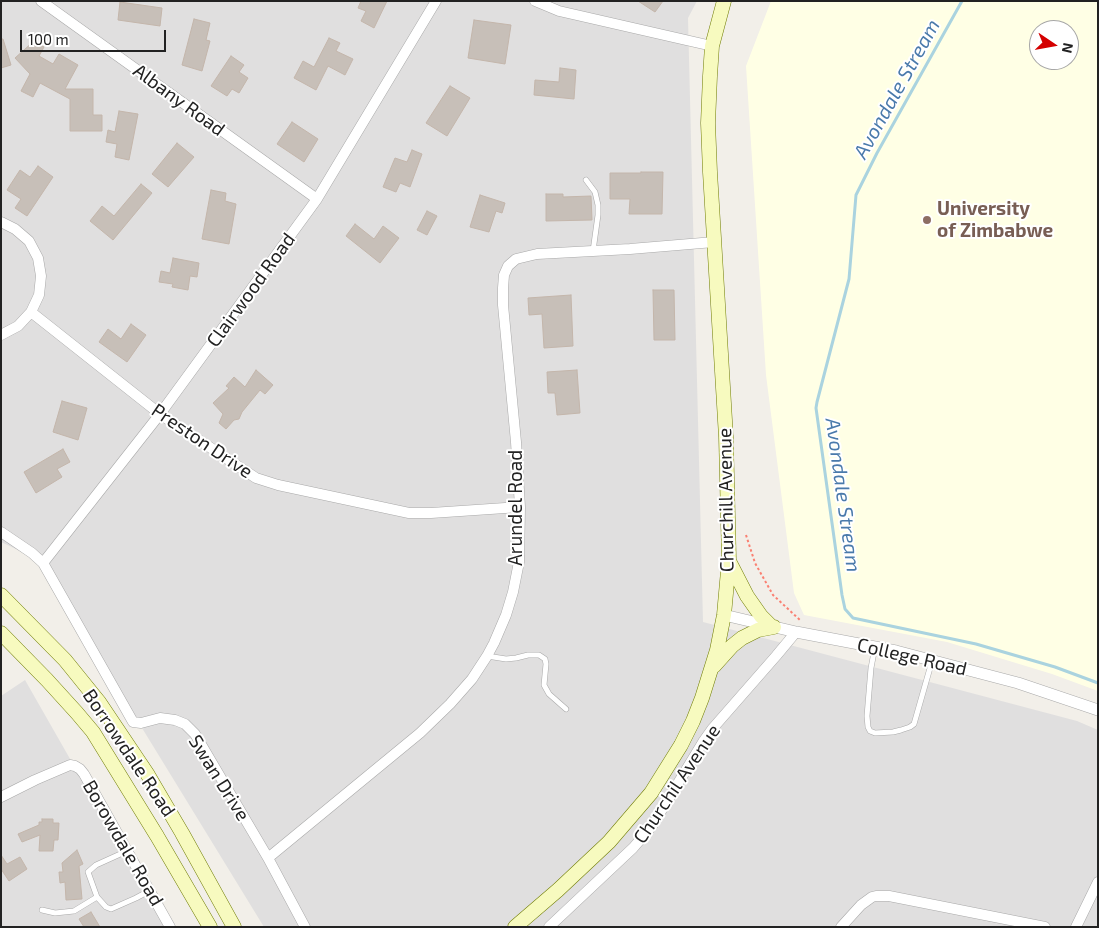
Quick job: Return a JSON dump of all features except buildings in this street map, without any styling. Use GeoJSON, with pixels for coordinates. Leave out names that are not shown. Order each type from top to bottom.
{"type":"FeatureCollection","features":[{"type":"Feature","properties":{"kind":"main road","name":"Churchill Avenue"},"geometry":{"type":"LineString","coordinates":[[515,927],[610,842],[651,793],[672,761],[689,729],[702,698],[717,650],[724,615],[729,560],[726,438],[708,123],[712,46],[724,1]]}},
{"type":"Feature","properties":{"kind":"main road"},"geometry":{"type":"LineString","coordinates":[[729,560],[746,596],[761,616],[772,626]]}},
{"type":"Feature","properties":{"kind":"main road","name":"Borrowdale Road"},"geometry":{"type":"LineString","coordinates":[[1,595],[65,660],[99,702],[148,775],[182,832],[234,927]]}},
{"type":"Feature","properties":{"kind":"main road"},"geometry":{"type":"LineString","coordinates":[[711,670],[732,646],[742,638],[772,626]]}},
{"type":"Feature","properties":{"kind":"main road","name":"Borrowdale Road"},"geometry":{"type":"LineString","coordinates":[[1,633],[48,680],[93,732],[141,809],[210,927]]}},
{"type":"Feature","properties":{"kind":"street","name":"Albany Road"},"geometry":{"type":"LineString","coordinates":[[41,1],[317,199]]}},
{"type":"Feature","properties":{"kind":"street","name":"Clairwood Road"},"geometry":{"type":"LineString","coordinates":[[43,563],[160,414],[317,199],[436,1]]}},
{"type":"Feature","properties":{"kind":"street"},"geometry":{"type":"LineString","coordinates":[[535,1],[559,11],[712,46]]}},
{"type":"Feature","properties":{"kind":"street"},"geometry":{"type":"LineString","coordinates":[[1,222],[15,229],[29,242],[38,258],[41,276],[39,295],[31,312],[18,326],[1,335]]}},
{"type":"Feature","properties":{"kind":"street","name":"Arundel Road"},"geometry":{"type":"LineString","coordinates":[[268,858],[420,733],[456,698],[488,656],[506,615],[519,562],[520,507],[503,305],[504,275],[508,266],[516,259],[537,254],[630,250],[714,242]]}},
{"type":"Feature","properties":{"kind":"street","name":"Preston Drive"},"geometry":{"type":"LineString","coordinates":[[31,312],[160,414],[248,474],[267,483],[409,513],[476,511],[520,507]]}},
{"type":"Feature","properties":{"kind":"street","name":"Swan Drive"},"geometry":{"type":"LineString","coordinates":[[1,532],[32,553],[43,563],[133,722],[141,723],[160,718],[175,720],[185,724],[194,734],[268,858],[305,927]]}},
{"type":"Feature","properties":{"kind":"street","name":"College Road"},"geometry":{"type":"LineString","coordinates":[[724,615],[772,626],[798,626],[1018,683],[1098,710]]}},
{"type":"Feature","properties":{"kind":"street","name":"Churchil Avenue"},"geometry":{"type":"LineString","coordinates":[[549,927],[633,848],[652,826],[713,728],[776,656],[798,626]]}},
{"type":"Feature","properties":{"kind":"street","name":"Borowdale Road"},"geometry":{"type":"LineString","coordinates":[[1,797],[70,765],[80,769],[170,927]]}},
{"type":"Feature","properties":{"kind":"street"},"geometry":{"type":"LineString","coordinates":[[1076,927],[1098,882]]}},
{"type":"Feature","properties":{"kind":"street"},"geometry":{"type":"LineString","coordinates":[[841,927],[861,905],[868,899],[876,896],[889,896],[1045,927]]}},
{"type":"Feature","properties":{"kind":"lane"},"geometry":{"type":"LineString","coordinates":[[586,180],[595,192],[598,205],[593,251]]}},
{"type":"Feature","properties":{"kind":"lane"},"geometry":{"type":"LineString","coordinates":[[875,647],[870,673],[867,716],[868,727],[875,733],[893,732],[914,724],[932,661]]}},
{"type":"Feature","properties":{"kind":"lane"},"geometry":{"type":"LineString","coordinates":[[488,656],[506,659],[534,655],[545,659],[544,685],[549,694],[566,709]]}},
{"type":"Feature","properties":{"kind":"lane"},"geometry":{"type":"LineString","coordinates":[[127,852],[96,865],[88,872],[97,896],[106,907],[111,909],[150,891]]}},
{"type":"Feature","properties":{"kind":"lane"},"geometry":{"type":"LineString","coordinates":[[42,910],[55,913],[74,911],[97,896]]}},
{"type":"Feature","properties":{"kind":"path"},"geometry":{"type":"LineString","coordinates":[[746,535],[755,564],[773,595],[798,626]]}},
{"type":"Feature","properties":{"kind":"shaded area"},"geometry":{"type":"Polygon","coordinates":[[[1,1],[697,1],[688,18],[703,622],[1077,721],[1098,730],[1098,927],[264,927],[39,560],[1,542],[1,1]]]}},
{"type":"Feature","properties":{"kind":"shaded area","name":"University of Zimbabwe"},"geometry":{"type":"Polygon","coordinates":[[[771,1],[1098,1],[1098,691],[1052,674],[947,642],[804,615],[794,593],[766,375],[746,66],[771,1]]]}},
{"type":"Feature","properties":{"kind":"shaded area"},"geometry":{"type":"Polygon","coordinates":[[[25,680],[166,927],[1,927],[1,696],[25,680]]]}},
{"type":"Feature","properties":{"kind":"waterway","name":"Avondale Stream"},"geometry":{"type":"LineString","coordinates":[[962,1],[877,153],[856,195],[849,279],[816,408],[842,595],[845,609],[853,618],[976,644],[1055,667],[1098,683]]}},
{"type":"Feature","properties":{"kind":"place","name":"University of Zimbabwe"},"geometry":{"type":"Point","coordinates":[927,220]}}]}
